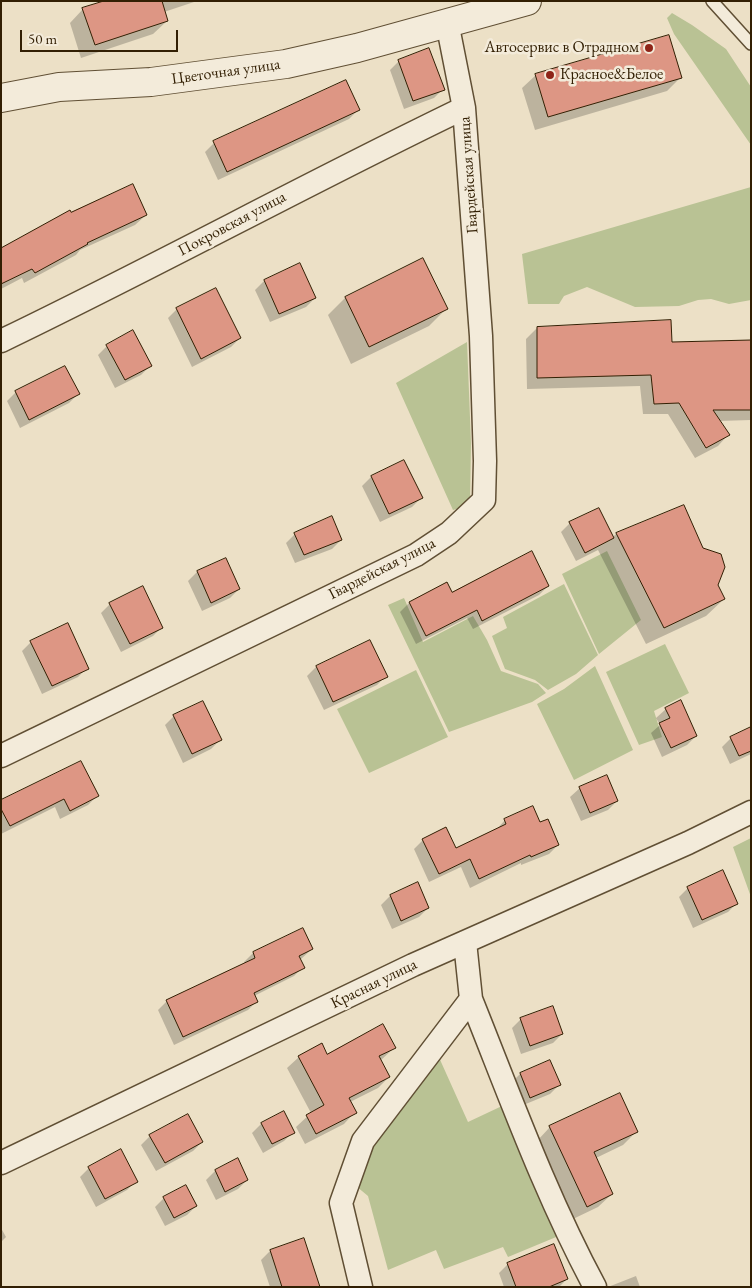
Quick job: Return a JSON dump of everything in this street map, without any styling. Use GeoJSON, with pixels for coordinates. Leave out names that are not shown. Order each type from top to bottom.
{"type":"FeatureCollection","features":[{"type":"Feature","properties":{"kind":"street","name":"Цветочная улица"},"geometry":{"type":"LineString","coordinates":[[1,98],[59,87],[151,82],[286,64],[357,48],[527,1]]}},
{"type":"Feature","properties":{"kind":"street","name":"Гвардейская улица"},"geometry":{"type":"LineString","coordinates":[[1,756],[416,555],[449,533],[484,500],[485,461],[481,336],[464,108],[447,22]]}},
{"type":"Feature","properties":{"kind":"street","name":"Покровская улица"},"geometry":{"type":"LineString","coordinates":[[1,341],[106,291],[363,156],[464,108]]}},
{"type":"Feature","properties":{"kind":"street","name":"Красная улица"},"geometry":{"type":"LineString","coordinates":[[1,1163],[465,942],[688,844],[751,812]]}},
{"type":"Feature","properties":{"kind":"street"},"geometry":{"type":"LineString","coordinates":[[465,942],[471,999],[546,1188],[595,1287]]}},
{"type":"Feature","properties":{"kind":"street"},"geometry":{"type":"LineString","coordinates":[[361,1287],[341,1203],[363,1141],[471,999]]}},
{"type":"Feature","properties":{"kind":"lane"},"geometry":{"type":"LineString","coordinates":[[712,1],[751,44]]}},
{"type":"Feature","properties":{"kind":"green space"},"geometry":{"type":"Polygon","coordinates":[[[672,13],[726,49],[751,87],[751,145],[674,34],[667,18],[672,13]]]}},
{"type":"Feature","properties":{"kind":"green space"},"geometry":{"type":"Polygon","coordinates":[[[751,187],[751,300],[729,304],[711,299],[698,300],[679,306],[635,307],[587,287],[564,296],[559,304],[528,304],[522,254],[751,187]]]}},
{"type":"Feature","properties":{"kind":"green space"},"geometry":{"type":"Polygon","coordinates":[[[467,342],[471,443],[470,505],[453,510],[396,383],[467,342]]]}},
{"type":"Feature","properties":{"kind":"green space"},"geometry":{"type":"Polygon","coordinates":[[[607,551],[641,620],[599,654],[562,574],[607,551]]]}},
{"type":"Feature","properties":{"kind":"green space"},"geometry":{"type":"Polygon","coordinates":[[[564,584],[598,655],[576,674],[548,690],[535,680],[505,669],[492,636],[507,628],[503,617],[564,584]]]}},
{"type":"Feature","properties":{"kind":"green space"},"geometry":{"type":"Polygon","coordinates":[[[404,598],[423,642],[473,616],[487,640],[501,671],[538,684],[546,693],[532,702],[449,732],[388,605],[404,598]]]}},
{"type":"Feature","properties":{"kind":"green space"},"geometry":{"type":"Polygon","coordinates":[[[665,644],[689,693],[654,711],[662,737],[639,745],[606,672],[665,644]]]}},
{"type":"Feature","properties":{"kind":"green space"},"geometry":{"type":"Polygon","coordinates":[[[595,666],[633,750],[574,780],[537,704],[564,689],[595,666]]]}},
{"type":"Feature","properties":{"kind":"green space"},"geometry":{"type":"Polygon","coordinates":[[[416,670],[448,737],[369,773],[337,709],[416,670]]]}},
{"type":"Feature","properties":{"kind":"green space"},"geometry":{"type":"Polygon","coordinates":[[[751,838],[751,897],[733,847],[751,838]]]}},
{"type":"Feature","properties":{"kind":"green space"},"geometry":{"type":"Polygon","coordinates":[[[437,1053],[468,1122],[502,1106],[523,1162],[561,1235],[508,1257],[503,1247],[444,1269],[436,1250],[388,1270],[368,1196],[356,1186],[375,1140],[437,1053]]]}},
{"type":"Feature","properties":{"kind":"building"},"geometry":{"type":"Polygon","coordinates":[[[104,1],[162,1],[168,21],[95,45],[82,8],[104,1]]]}},
{"type":"Feature","properties":{"kind":"building"},"geometry":{"type":"Polygon","coordinates":[[[669,35],[682,78],[548,117],[535,74],[669,35]]]}},
{"type":"Feature","properties":{"kind":"building"},"geometry":{"type":"Polygon","coordinates":[[[429,48],[445,90],[413,101],[398,60],[429,48]]]}},
{"type":"Feature","properties":{"kind":"building"},"geometry":{"type":"Polygon","coordinates":[[[346,80],[360,110],[227,172],[213,141],[346,80]]]}},
{"type":"Feature","properties":{"kind":"building"},"geometry":{"type":"Polygon","coordinates":[[[133,184],[147,215],[87,243],[35,273],[32,269],[1,284],[1,248],[70,210],[71,212],[133,184]]]}},
{"type":"Feature","properties":{"kind":"building"},"geometry":{"type":"Polygon","coordinates":[[[423,258],[448,309],[369,347],[345,297],[423,258]]]}},
{"type":"Feature","properties":{"kind":"building"},"geometry":{"type":"Polygon","coordinates":[[[300,263],[316,298],[279,314],[264,280],[300,263]]]}},
{"type":"Feature","properties":{"kind":"building"},"geometry":{"type":"Polygon","coordinates":[[[216,288],[241,338],[201,359],[176,308],[216,288]]]}},
{"type":"Feature","properties":{"kind":"building"},"geometry":{"type":"Polygon","coordinates":[[[671,320],[672,342],[751,340],[751,410],[713,410],[730,435],[706,448],[679,403],[654,404],[651,375],[537,378],[537,327],[671,320]]]}},
{"type":"Feature","properties":{"kind":"building"},"geometry":{"type":"Polygon","coordinates":[[[133,330],[152,366],[125,380],[106,345],[133,330]]]}},
{"type":"Feature","properties":{"kind":"building"},"geometry":{"type":"Polygon","coordinates":[[[65,366],[80,394],[29,420],[15,391],[65,366]]]}},
{"type":"Feature","properties":{"kind":"building"},"geometry":{"type":"Polygon","coordinates":[[[404,460],[423,498],[389,514],[371,476],[404,460]]]}},
{"type":"Feature","properties":{"kind":"building"},"geometry":{"type":"Polygon","coordinates":[[[684,505],[703,548],[721,554],[725,567],[718,585],[725,599],[664,628],[616,533],[684,505]]]}},
{"type":"Feature","properties":{"kind":"building"},"geometry":{"type":"Polygon","coordinates":[[[599,508],[614,538],[585,553],[569,522],[599,508]]]}},
{"type":"Feature","properties":{"kind":"building"},"geometry":{"type":"Polygon","coordinates":[[[332,516],[342,540],[304,555],[294,533],[332,516]]]}},
{"type":"Feature","properties":{"kind":"building"},"geometry":{"type":"Polygon","coordinates":[[[532,551],[549,586],[482,621],[477,610],[426,636],[409,602],[447,582],[452,592],[532,551]]]}},
{"type":"Feature","properties":{"kind":"building"},"geometry":{"type":"Polygon","coordinates":[[[226,558],[240,589],[211,603],[197,571],[226,558]]]}},
{"type":"Feature","properties":{"kind":"building"},"geometry":{"type":"Polygon","coordinates":[[[143,586],[163,628],[130,644],[109,603],[143,586]]]}},
{"type":"Feature","properties":{"kind":"building"},"geometry":{"type":"Polygon","coordinates":[[[68,623],[89,669],[52,686],[30,641],[68,623]]]}},
{"type":"Feature","properties":{"kind":"building"},"geometry":{"type":"Polygon","coordinates":[[[370,640],[388,677],[333,702],[316,666],[370,640]]]}},
{"type":"Feature","properties":{"kind":"building"},"geometry":{"type":"Polygon","coordinates":[[[681,700],[697,736],[671,748],[659,723],[670,718],[665,708],[681,700]]]}},
{"type":"Feature","properties":{"kind":"building"},"geometry":{"type":"Polygon","coordinates":[[[203,701],[222,740],[192,754],[173,715],[203,701]]]}},
{"type":"Feature","properties":{"kind":"building"},"geometry":{"type":"Polygon","coordinates":[[[751,727],[751,751],[739,756],[730,737],[751,727]]]}},
{"type":"Feature","properties":{"kind":"building"},"geometry":{"type":"Polygon","coordinates":[[[81,761],[99,796],[70,811],[64,799],[10,826],[1,809],[1,800],[81,761]]]}},
{"type":"Feature","properties":{"kind":"building"},"geometry":{"type":"Polygon","coordinates":[[[607,775],[618,801],[590,813],[579,787],[607,775]]]}},
{"type":"Feature","properties":{"kind":"building"},"geometry":{"type":"Polygon","coordinates":[[[533,806],[540,822],[548,819],[559,845],[531,857],[530,855],[479,879],[470,859],[439,874],[422,839],[446,827],[456,848],[506,824],[504,819],[533,806]]]}},
{"type":"Feature","properties":{"kind":"building"},"geometry":{"type":"Polygon","coordinates":[[[723,870],[738,904],[702,920],[687,887],[723,870]]]}},
{"type":"Feature","properties":{"kind":"building"},"geometry":{"type":"Polygon","coordinates":[[[418,882],[429,908],[401,921],[390,895],[418,882]]]}},
{"type":"Feature","properties":{"kind":"building"},"geometry":{"type":"Polygon","coordinates":[[[303,928],[313,949],[299,956],[305,968],[254,993],[258,1002],[183,1037],[166,1000],[255,958],[253,952],[303,928]]]}},
{"type":"Feature","properties":{"kind":"building"},"geometry":{"type":"Polygon","coordinates":[[[553,1006],[563,1034],[530,1046],[520,1018],[553,1006]]]}},
{"type":"Feature","properties":{"kind":"building"},"geometry":{"type":"Polygon","coordinates":[[[383,1024],[396,1048],[379,1056],[390,1077],[349,1098],[357,1113],[316,1134],[306,1115],[324,1105],[298,1056],[322,1043],[327,1054],[383,1024]]]}},
{"type":"Feature","properties":{"kind":"building"},"geometry":{"type":"Polygon","coordinates":[[[550,1060],[561,1085],[530,1098],[520,1073],[550,1060]]]}},
{"type":"Feature","properties":{"kind":"building"},"geometry":{"type":"Polygon","coordinates":[[[620,1093],[638,1132],[594,1152],[613,1194],[587,1207],[549,1126],[620,1093]]]}},
{"type":"Feature","properties":{"kind":"building"},"geometry":{"type":"Polygon","coordinates":[[[284,1111],[295,1133],[272,1144],[261,1123],[284,1111]]]}},
{"type":"Feature","properties":{"kind":"building"},"geometry":{"type":"Polygon","coordinates":[[[188,1114],[203,1142],[165,1163],[149,1135],[188,1114]]]}},
{"type":"Feature","properties":{"kind":"building"},"geometry":{"type":"Polygon","coordinates":[[[121,1149],[138,1182],[105,1199],[88,1167],[121,1149]]]}},
{"type":"Feature","properties":{"kind":"building"},"geometry":{"type":"Polygon","coordinates":[[[238,1158],[248,1180],[225,1192],[215,1170],[238,1158]]]}},
{"type":"Feature","properties":{"kind":"building"},"geometry":{"type":"Polygon","coordinates":[[[186,1185],[197,1206],[174,1218],[163,1197],[186,1185]]]}},
{"type":"Feature","properties":{"kind":"building"},"geometry":{"type":"Polygon","coordinates":[[[304,1238],[320,1287],[282,1287],[270,1250],[304,1238]]]}},
{"type":"Feature","properties":{"kind":"building"},"geometry":{"type":"Polygon","coordinates":[[[554,1244],[568,1279],[549,1287],[516,1287],[507,1263],[554,1244]]]}},
{"type":"Feature","properties":{"kind":"place","name":"Автосервис в Отрадном"},"geometry":{"type":"Point","coordinates":[649,48]}},
{"type":"Feature","properties":{"kind":"place","name":"Красное&Белое"},"geometry":{"type":"Point","coordinates":[550,75]}}]}
